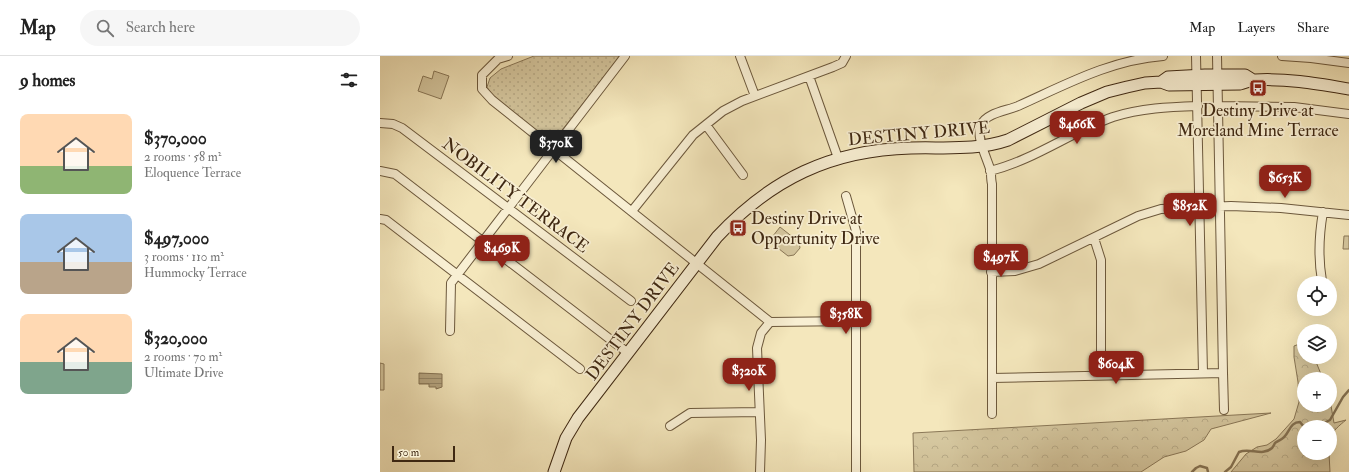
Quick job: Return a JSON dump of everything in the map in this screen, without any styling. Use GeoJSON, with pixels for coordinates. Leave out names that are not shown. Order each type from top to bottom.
{"type":"FeatureCollection","features":[{"type":"Feature","properties":{"kind":"street"},"geometry":{"type":"LineString","coordinates":[[508,56],[498,59],[482,75],[482,89],[492,100],[770,322],[856,321]]}},
{"type":"Feature","properties":{"kind":"street"},"geometry":{"type":"LineString","coordinates":[[450,331],[451,283],[625,56]]}},
{"type":"Feature","properties":{"kind":"street"},"geometry":{"type":"LineString","coordinates":[[740,56],[755,96]]}},
{"type":"Feature","properties":{"kind":"street"},"geometry":{"type":"LineString","coordinates":[[632,211],[693,136],[723,111],[742,101],[842,63],[846,56]]}},
{"type":"Feature","properties":{"kind":"street"},"geometry":{"type":"LineString","coordinates":[[992,414],[992,184],[979,129],[983,121],[991,116],[1016,107],[1086,74],[1118,64],[1163,56]]}},
{"type":"Feature","properties":{"kind":"street"},"geometry":{"type":"LineString","coordinates":[[1196,56],[1203,373]]}},
{"type":"Feature","properties":{"kind":"street"},"geometry":{"type":"LineString","coordinates":[[1217,56],[1216,80],[1224,410]]}},
{"type":"Feature","properties":{"kind":"street"},"geometry":{"type":"LineString","coordinates":[[1282,56],[1349,63]]}},
{"type":"Feature","properties":{"kind":"street","name":"DESTINY DRIVE"},"geometry":{"type":"LineString","coordinates":[[554,472],[566,438],[578,418],[697,263],[726,228],[757,200],[792,178],[838,158],[862,152],[895,149],[963,148],[983,146],[1008,140],[1099,95],[1132,85],[1161,82],[1168,77],[1196,80],[1216,80],[1245,75],[1253,80],[1294,82],[1349,89]]}},
{"type":"Feature","properties":{"kind":"street"},"geometry":{"type":"LineString","coordinates":[[809,76],[838,158]]}},
{"type":"Feature","properties":{"kind":"street"},"geometry":{"type":"LineString","coordinates":[[990,171],[1018,162],[1119,116],[1152,108],[1198,106]]}},
{"type":"Feature","properties":{"kind":"street"},"geometry":{"type":"LineString","coordinates":[[1217,106],[1294,107],[1349,114]]}},
{"type":"Feature","properties":{"kind":"street","name":"NOBILITY TERRACE"},"geometry":{"type":"LineString","coordinates":[[380,123],[393,124],[402,128],[631,301]]}},
{"type":"Feature","properties":{"kind":"street"},"geometry":{"type":"LineString","coordinates":[[706,125],[743,175]]}},
{"type":"Feature","properties":{"kind":"street"},"geometry":{"type":"LineString","coordinates":[[380,171],[395,174],[628,353]]}},
{"type":"Feature","properties":{"kind":"street"},"geometry":{"type":"LineString","coordinates":[[846,196],[856,231],[856,472]]}},
{"type":"Feature","properties":{"kind":"street"},"geometry":{"type":"LineString","coordinates":[[991,272],[1015,271],[1031,267],[1138,216],[1154,210],[1169,207],[1220,206],[1349,215]]}},
{"type":"Feature","properties":{"kind":"street"},"geometry":{"type":"LineString","coordinates":[[1322,276],[1319,241],[1323,212]]}},
{"type":"Feature","properties":{"kind":"street"},"geometry":{"type":"LineString","coordinates":[[380,219],[386,220],[580,369]]}},
{"type":"Feature","properties":{"kind":"street"},"geometry":{"type":"LineString","coordinates":[[1094,238],[1101,260],[1101,375]]}},
{"type":"Feature","properties":{"kind":"street"},"geometry":{"type":"LineString","coordinates":[[760,472],[761,440],[757,348],[761,333],[770,322]]}},
{"type":"Feature","properties":{"kind":"street"},"geometry":{"type":"LineString","coordinates":[[992,378],[1223,373]]}},
{"type":"Feature","properties":{"kind":"street"},"geometry":{"type":"LineString","coordinates":[[670,426],[690,413],[759,412]]}},
{"type":"Feature","properties":{"kind":"green space"},"geometry":{"type":"Polygon","coordinates":[[[534,56],[619,56],[555,139],[542,137],[492,95],[487,87],[490,78],[501,69],[534,56]]]}},
{"type":"Feature","properties":{"kind":"green space"},"geometry":{"type":"Polygon","coordinates":[[[434,71],[449,76],[441,99],[418,91],[423,76],[432,79],[434,71]]]}},
{"type":"Feature","properties":{"kind":"green space"},"geometry":{"type":"Polygon","coordinates":[[[780,227],[799,242],[800,248],[794,255],[788,256],[769,241],[780,227]]]}},
{"type":"Feature","properties":{"kind":"green space"},"geometry":{"type":"Polygon","coordinates":[[[1344,236],[1349,236],[1349,249],[1343,249],[1344,236]]]}},
{"type":"Feature","properties":{"kind":"green space"},"geometry":{"type":"Polygon","coordinates":[[[1297,345],[1297,364],[1317,364],[1320,372],[1297,372],[1297,376],[1294,346],[1297,345]]]}},
{"type":"Feature","properties":{"kind":"green space"},"geometry":{"type":"Polygon","coordinates":[[[380,363],[384,364],[384,390],[380,390],[380,363]]]}},
{"type":"Feature","properties":{"kind":"green space"},"geometry":{"type":"Polygon","coordinates":[[[1297,409],[1297,412],[1332,412],[1333,420],[1297,420],[1297,460],[1329,460],[1330,472],[1231,472],[1246,454],[1257,447],[1267,445],[1276,439],[1294,419],[1297,409]]]}},
{"type":"Feature","properties":{"kind":"green space"},"geometry":{"type":"Polygon","coordinates":[[[1271,413],[1211,429],[1204,440],[1186,451],[1164,457],[1141,472],[914,472],[913,433],[1271,413]]]}},
{"type":"Feature","properties":{"kind":"green space"},"geometry":{"type":"Polygon","coordinates":[[[1346,420],[1337,428],[1337,422],[1346,420]]]}},
{"type":"Feature","properties":{"kind":"shaded area"},"geometry":{"type":"Polygon","coordinates":[[[419,373],[442,374],[442,387],[436,389],[436,387],[429,387],[429,384],[419,384],[419,373]]]}},
{"type":"Feature","properties":{"kind":"waterway"},"geometry":{"type":"LineString","coordinates":[[1330,420],[1343,397],[1349,390]]}},
{"type":"Feature","properties":{"kind":"waterway"},"geometry":{"type":"LineString","coordinates":[[1225,472],[1231,467],[1239,452],[1268,451],[1275,443],[1282,439],[1297,422]]}},
{"type":"Feature","properties":{"kind":"waterway"},"geometry":{"type":"LineString","coordinates":[[1192,472],[1200,466],[1207,468],[1208,472]]}},
{"type":"Feature","properties":{"kind":"place","name":"Destiny Drive at Moreland Mine Terrace"},"geometry":{"type":"Point","coordinates":[1258,88]}},
{"type":"Feature","properties":{"kind":"place","name":"Destiny Drive at Opportunity Drive"},"geometry":{"type":"Point","coordinates":[738,228]}}]}
